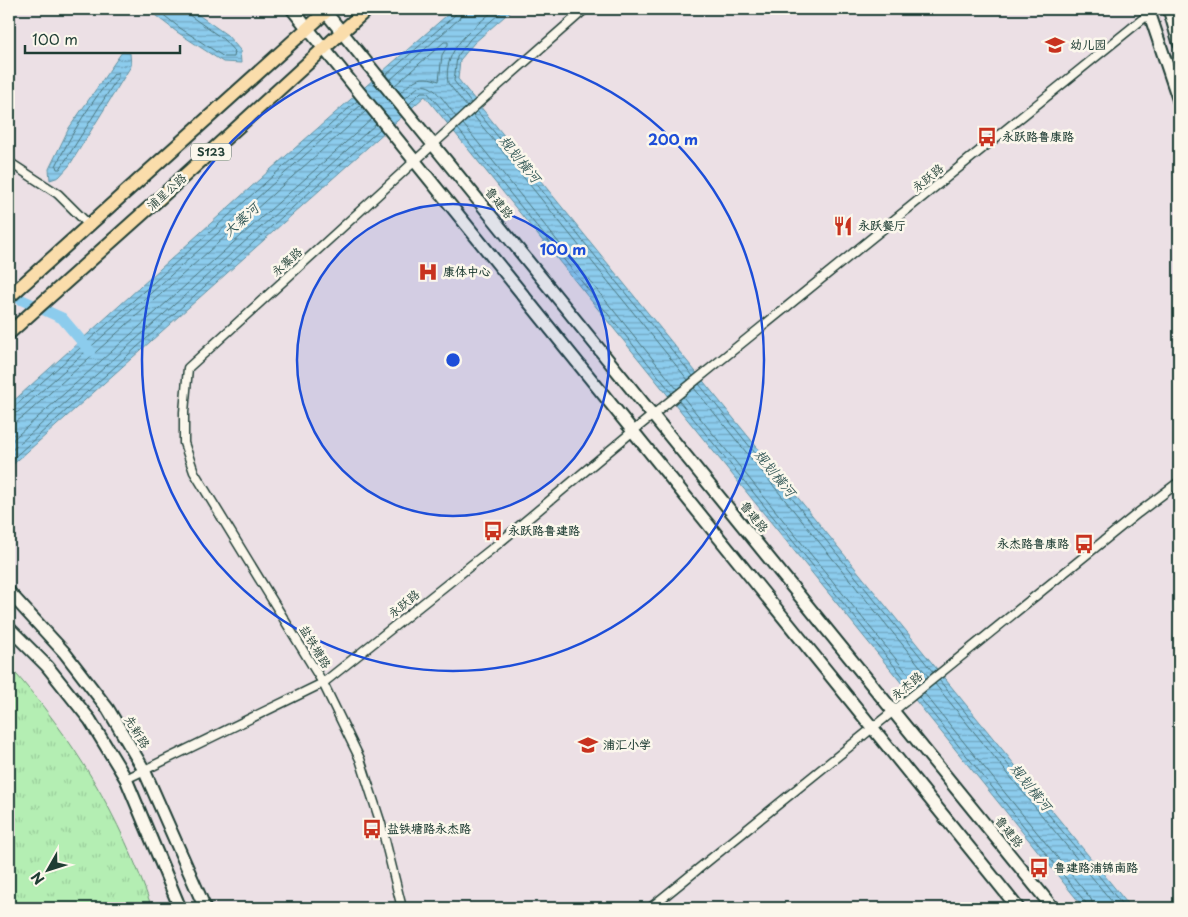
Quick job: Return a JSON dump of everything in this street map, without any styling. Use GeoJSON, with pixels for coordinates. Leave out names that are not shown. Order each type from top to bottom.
{"type":"FeatureCollection","features":[{"type":"Feature","properties":{"kind":"main road","name":"浦星公路"},"geometry":{"type":"LineString","coordinates":[[9,333],[368,9]]}},
{"type":"Feature","properties":{"kind":"main road","name":"S123"},"geometry":{"type":"LineString","coordinates":[[9,297],[326,10]]}},
{"type":"Feature","properties":{"kind":"street"},"geometry":{"type":"LineString","coordinates":[[292,9],[1018,908]]}},
{"type":"Feature","properties":{"kind":"street","name":"永寨路"},"geometry":{"type":"LineString","coordinates":[[184,412],[188,368],[448,130],[585,9]]}},
{"type":"Feature","properties":{"kind":"street"},"geometry":{"type":"LineString","coordinates":[[1168,9],[1179,43]]}},
{"type":"Feature","properties":{"kind":"street"},"geometry":{"type":"LineString","coordinates":[[326,10],[342,31]]}},
{"type":"Feature","properties":{"kind":"street"},"geometry":{"type":"LineString","coordinates":[[1151,10],[1179,101]]}},
{"type":"Feature","properties":{"kind":"street","name":"永跃路"},"geometry":{"type":"LineString","coordinates":[[126,779],[324,683],[499,543],[632,431],[1151,10]]}},
{"type":"Feature","properties":{"kind":"street","name":"鲁建路"},"geometry":{"type":"LineString","coordinates":[[342,31],[1053,908]]}},
{"type":"Feature","properties":{"kind":"street"},"geometry":{"type":"LineString","coordinates":[[9,162],[58,194],[89,225]]}},
{"type":"Feature","properties":{"kind":"street","name":"盐铁塘路"},"geometry":{"type":"LineString","coordinates":[[184,412],[184,443],[194,472],[324,683],[360,759],[381,824],[402,908]]}},
{"type":"Feature","properties":{"kind":"street","name":"永杰路"},"geometry":{"type":"LineString","coordinates":[[650,908],[1138,513],[1179,482]]}},
{"type":"Feature","properties":{"kind":"street","name":"先新路"},"geometry":{"type":"LineString","coordinates":[[9,592],[64,652],[108,709],[144,770],[205,908]]}},
{"type":"Feature","properties":{"kind":"street"},"geometry":{"type":"LineString","coordinates":[[9,628],[48,666],[90,720],[126,779],[180,908]]}},
{"type":"Feature","properties":{"kind":"green space"},"geometry":{"type":"Polygon","coordinates":[[[9,666],[54,721],[93,779],[125,842],[152,908],[9,908],[9,666]]]}},
{"type":"Feature","properties":{"kind":"water"},"geometry":{"type":"Polygon","coordinates":[[[147,9],[190,9],[227,35],[240,50],[241,63],[223,62],[177,32],[147,9]]]}},
{"type":"Feature","properties":{"kind":"water"},"geometry":{"type":"Polygon","coordinates":[[[454,9],[513,9],[474,43],[460,60],[458,79],[1131,908],[1084,908],[425,96],[9,468],[9,405],[270,170],[454,9]]]}},
{"type":"Feature","properties":{"kind":"water"},"geometry":{"type":"Polygon","coordinates":[[[122,52],[130,53],[131,66],[69,166],[59,177],[50,180],[49,169],[69,128],[122,52]]]}},
{"type":"Feature","properties":{"kind":"waterway"},"geometry":{"type":"LineString","coordinates":[[9,294],[62,318],[90,351]]}},
{"type":"Feature","properties":{"kind":"place","name":"幼儿园"},"geometry":{"type":"Point","coordinates":[1055,45]}},
{"type":"Feature","properties":{"kind":"place","name":"永跃路鲁康路"},"geometry":{"type":"Point","coordinates":[987,137]}},
{"type":"Feature","properties":{"kind":"place","name":"永跃餐厅"},"geometry":{"type":"Point","coordinates":[843,226]}},
{"type":"Feature","properties":{"kind":"place","name":"康体中心"},"geometry":{"type":"Point","coordinates":[428,272]}},
{"type":"Feature","properties":{"kind":"place","name":"永跃路鲁建路"},"geometry":{"type":"Point","coordinates":[493,531]}},
{"type":"Feature","properties":{"kind":"place","name":"永杰路鲁康路"},"geometry":{"type":"Point","coordinates":[1084,544]}},
{"type":"Feature","properties":{"kind":"place","name":"浦汇小学"},"geometry":{"type":"Point","coordinates":[588,745]}},
{"type":"Feature","properties":{"kind":"place","name":"盐铁塘路永杰路"},"geometry":{"type":"Point","coordinates":[372,829]}},
{"type":"Feature","properties":{"kind":"place","name":"鲁建路浦锦南路"},"geometry":{"type":"Point","coordinates":[1039,868]}},
{"type":"Feature","properties":{"kind":"water label","name":"规划横河"},"geometry":{"type":"Point","coordinates":[520,159]}},
{"type":"Feature","properties":{"kind":"water label","name":"大寨河"},"geometry":{"type":"Point","coordinates":[241,220]}},
{"type":"Feature","properties":{"kind":"water label","name":"规划横河"},"geometry":{"type":"Point","coordinates":[775,473]}},
{"type":"Feature","properties":{"kind":"water label","name":"规划横河"},"geometry":{"type":"Point","coordinates":[1031,787]}}]}
